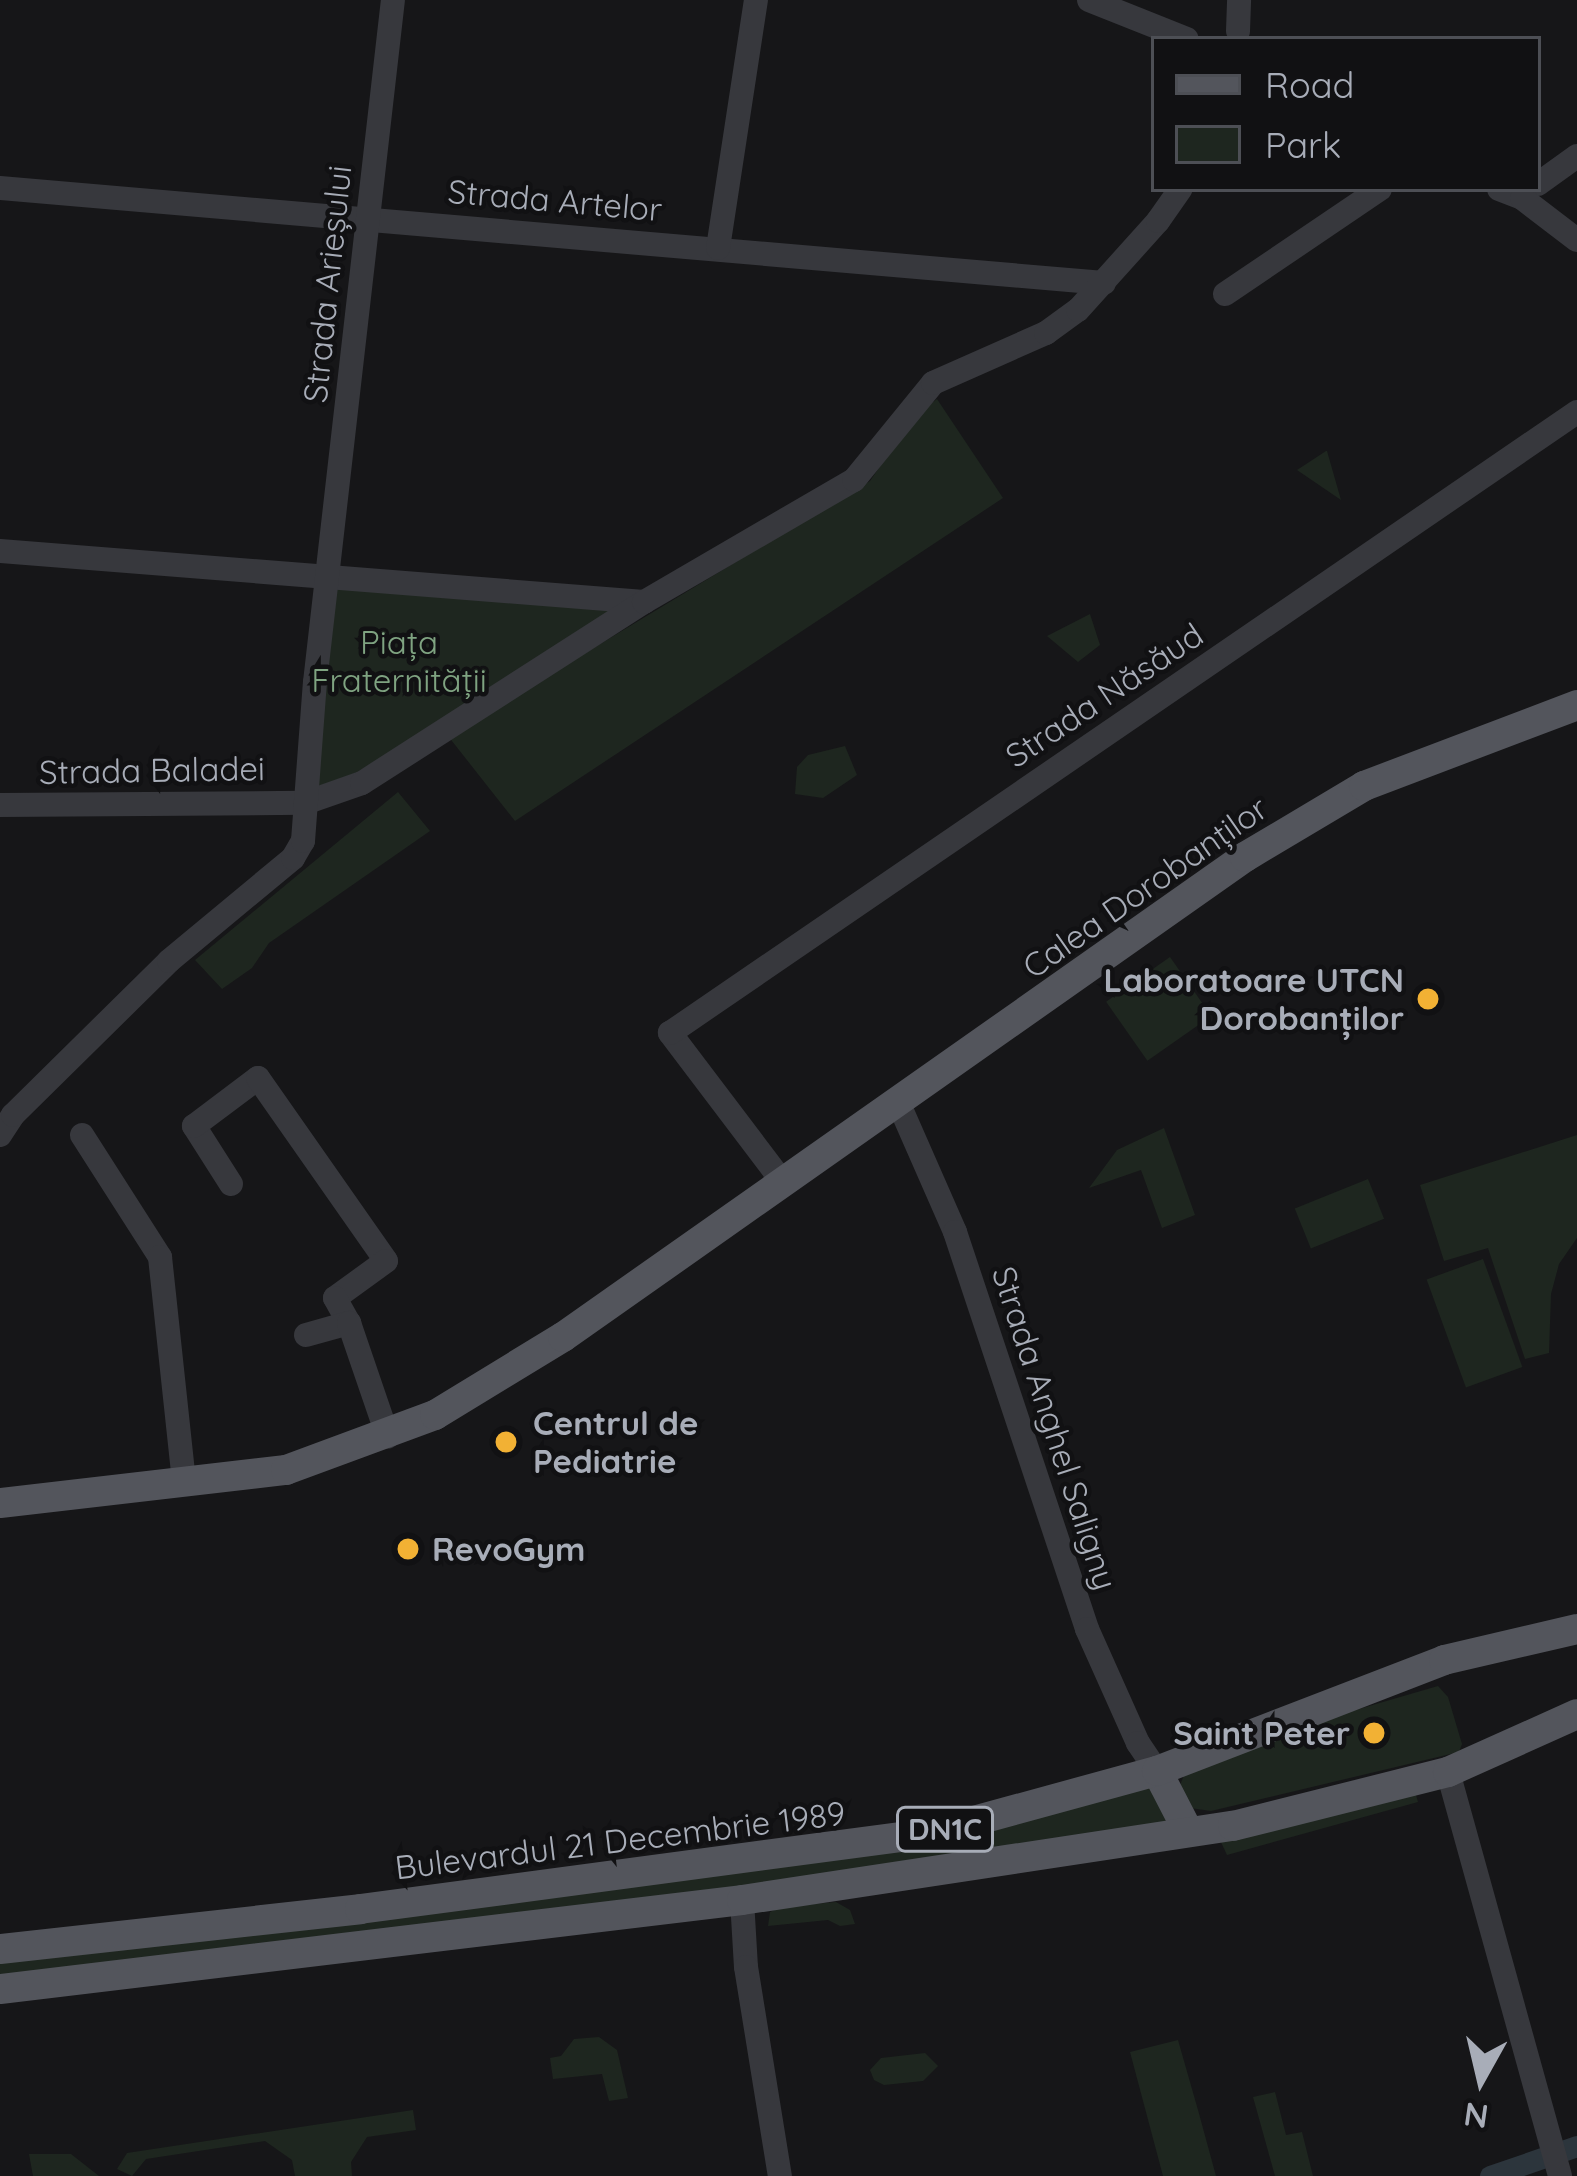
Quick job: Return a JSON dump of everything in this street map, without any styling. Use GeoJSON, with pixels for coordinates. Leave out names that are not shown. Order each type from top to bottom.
{"type":"FeatureCollection","features":[{"type":"Feature","properties":{"kind":"main road","name":"Calea Dorobanților"},"geometry":{"type":"LineString","coordinates":[[0,1503],[286,1470],[388,1437],[486,1388],[1245,857],[1323,808],[1442,753],[1577,705]]}},
{"type":"Feature","properties":{"kind":"main road","name":"Bulevardul 21 Decembrie 1989"},"geometry":{"type":"LineString","coordinates":[[0,1949],[874,1844],[956,1827],[1157,1771],[1431,1664],[1576,1630]]}},
{"type":"Feature","properties":{"kind":"main road","name":"DN1C"},"geometry":{"type":"LineString","coordinates":[[0,1989],[742,1900],[1188,1832],[1312,1810],[1448,1772],[1577,1714]]}},
{"type":"Feature","properties":{"kind":"main road"},"geometry":{"type":"LineString","coordinates":[[1157,1771],[1188,1832]]}},
{"type":"Feature","properties":{"kind":"street","name":"Strada Arieșului"},"geometry":{"type":"LineString","coordinates":[[329,574],[393,0]]}},
{"type":"Feature","properties":{"kind":"street"},"geometry":{"type":"LineString","coordinates":[[718,248],[756,0]]}},
{"type":"Feature","properties":{"kind":"street"},"geometry":{"type":"LineString","coordinates":[[1089,0],[1179,36]]}},
{"type":"Feature","properties":{"kind":"street"},"geometry":{"type":"LineString","coordinates":[[1239,0],[1240,36]]}},
{"type":"Feature","properties":{"kind":"street"},"geometry":{"type":"LineString","coordinates":[[1541,179],[1577,156]]}},
{"type":"Feature","properties":{"kind":"street","name":"Strada Artelor"},"geometry":{"type":"LineString","coordinates":[[0,188],[1104,283]]}},
{"type":"Feature","properties":{"kind":"street"},"geometry":{"type":"LineString","coordinates":[[305,803],[362,783],[644,602],[854,480],[933,383],[1046,333],[1104,283],[1178,192]]}},
{"type":"Feature","properties":{"kind":"street"},"geometry":{"type":"LineString","coordinates":[[1225,294],[1376,192]]}},
{"type":"Feature","properties":{"kind":"street"},"geometry":{"type":"LineString","coordinates":[[1525,192],[1577,240]]}},
{"type":"Feature","properties":{"kind":"street","name":"Strada Năsăud"},"geometry":{"type":"LineString","coordinates":[[782,1181],[670,1034],[1577,412]]}},
{"type":"Feature","properties":{"kind":"street"},"geometry":{"type":"LineString","coordinates":[[0,550],[644,602]]}},
{"type":"Feature","properties":{"kind":"street"},"geometry":{"type":"LineString","coordinates":[[4,1122],[169,961],[293,858],[304,841],[329,574]]}},
{"type":"Feature","properties":{"kind":"street","name":"Strada Baladei"},"geometry":{"type":"LineString","coordinates":[[0,805],[305,803]]}},
{"type":"Feature","properties":{"kind":"street"},"geometry":{"type":"LineString","coordinates":[[231,1184],[194,1126],[257,1078],[386,1261],[334,1298],[349,1323],[388,1437]]}},
{"type":"Feature","properties":{"kind":"street","name":"Strada Anghel Saligny"},"geometry":{"type":"LineString","coordinates":[[898,1102],[963,1255],[1087,1630],[1138,1743],[1157,1771]]}},
{"type":"Feature","properties":{"kind":"street"},"geometry":{"type":"LineString","coordinates":[[82,1135],[160,1256],[184,1484]]}},
{"type":"Feature","properties":{"kind":"street"},"geometry":{"type":"LineString","coordinates":[[306,1335],[349,1323]]}},
{"type":"Feature","properties":{"kind":"street"},"geometry":{"type":"LineString","coordinates":[[1448,1772],[1559,2172]]}},
{"type":"Feature","properties":{"kind":"street"},"geometry":{"type":"LineString","coordinates":[[742,1900],[746,1967],[780,2176]]}},
{"type":"Feature","properties":{"kind":"green space"},"geometry":{"type":"Polygon","coordinates":[[[937,399],[1003,498],[515,821],[448,736],[870,481],[914,417],[937,399]]]}},
{"type":"Feature","properties":{"kind":"green space"},"geometry":{"type":"Polygon","coordinates":[[[1327,451],[1341,500],[1297,470],[1327,451]]]}},
{"type":"Feature","properties":{"kind":"green space","name":"Piața Fraternității"},"geometry":{"type":"Polygon","coordinates":[[[329,574],[644,602],[305,803],[329,574]]]}},
{"type":"Feature","properties":{"kind":"green space"},"geometry":{"type":"Polygon","coordinates":[[[1090,614],[1100,645],[1078,662],[1047,636],[1090,614]]]}},
{"type":"Feature","properties":{"kind":"green space"},"geometry":{"type":"Polygon","coordinates":[[[845,746],[857,775],[823,798],[795,794],[797,767],[808,755],[845,746]]]}},
{"type":"Feature","properties":{"kind":"green space"},"geometry":{"type":"Polygon","coordinates":[[[398,792],[430,831],[269,943],[252,968],[222,989],[195,960],[398,792]]]}},
{"type":"Feature","properties":{"kind":"green space"},"geometry":{"type":"Polygon","coordinates":[[[1170,957],[1211,1016],[1147,1061],[1106,1002],[1170,957]]]}},
{"type":"Feature","properties":{"kind":"green space"},"geometry":{"type":"Polygon","coordinates":[[[1164,1128],[1195,1215],[1162,1228],[1141,1170],[1089,1188],[1117,1150],[1164,1128]]]}},
{"type":"Feature","properties":{"kind":"green space"},"geometry":{"type":"Polygon","coordinates":[[[1577,1135],[1577,1238],[1559,1264],[1551,1294],[1549,1353],[1525,1359],[1488,1248],[1444,1261],[1420,1185],[1577,1135]]]}},
{"type":"Feature","properties":{"kind":"green space"},"geometry":{"type":"Polygon","coordinates":[[[1368,1179],[1384,1219],[1311,1248],[1295,1209],[1368,1179]]]}},
{"type":"Feature","properties":{"kind":"green space"},"geometry":{"type":"Polygon","coordinates":[[[1483,1259],[1522,1367],[1466,1388],[1427,1280],[1483,1259]]]}},
{"type":"Feature","properties":{"kind":"green space"},"geometry":{"type":"Polygon","coordinates":[[[1438,1686],[1448,1697],[1462,1744],[1459,1752],[1211,1811],[1190,1808],[1178,1791],[1185,1772],[1304,1725],[1438,1686]]]}},
{"type":"Feature","properties":{"kind":"green space"},"geometry":{"type":"Polygon","coordinates":[[[1155,1785],[1174,1827],[838,1874],[0,1976],[0,1955],[835,1856],[1155,1785]]]}},
{"type":"Feature","properties":{"kind":"green space"},"geometry":{"type":"Polygon","coordinates":[[[1414,1788],[1418,1802],[1227,1855],[1219,1838],[1414,1788]]]}},
{"type":"Feature","properties":{"kind":"green space"},"geometry":{"type":"Polygon","coordinates":[[[836,1902],[850,1910],[855,1924],[840,1926],[828,1920],[768,1926],[770,1912],[781,1907],[836,1902]]]}},
{"type":"Feature","properties":{"kind":"green space"},"geometry":{"type":"Polygon","coordinates":[[[599,2037],[617,2050],[628,2098],[609,2101],[602,2074],[553,2079],[550,2058],[561,2056],[574,2039],[599,2037]]]}},
{"type":"Feature","properties":{"kind":"green space"},"geometry":{"type":"Polygon","coordinates":[[[1178,2040],[1216,2176],[1163,2176],[1130,2052],[1178,2040]]]}},
{"type":"Feature","properties":{"kind":"green space"},"geometry":{"type":"Polygon","coordinates":[[[925,2053],[938,2066],[923,2081],[884,2085],[874,2080],[870,2070],[881,2058],[925,2053]]]}},
{"type":"Feature","properties":{"kind":"green space"},"geometry":{"type":"Polygon","coordinates":[[[1275,2092],[1286,2135],[1302,2132],[1313,2176],[1275,2176],[1253,2097],[1275,2092]]]}},
{"type":"Feature","properties":{"kind":"green space"},"geometry":{"type":"Polygon","coordinates":[[[413,2110],[416,2130],[367,2137],[351,2162],[352,2176],[295,2176],[292,2160],[265,2141],[146,2159],[132,2176],[117,2169],[127,2153],[413,2110]]]}},
{"type":"Feature","properties":{"kind":"green space"},"geometry":{"type":"Polygon","coordinates":[[[29,2154],[71,2154],[99,2176],[33,2176],[29,2154]]]}},
{"type":"Feature","properties":{"kind":"waterway"},"geometry":{"type":"LineString","coordinates":[[1490,2176],[1577,2146]]}},
{"type":"Feature","properties":{"kind":"place","name":"Laboratoare UTCN Dorobanților"},"geometry":{"type":"Point","coordinates":[1428,999]}},
{"type":"Feature","properties":{"kind":"place","name":"Centrul de Pediatrie"},"geometry":{"type":"Point","coordinates":[506,1442]}},
{"type":"Feature","properties":{"kind":"place","name":"RevoGym"},"geometry":{"type":"Point","coordinates":[408,1549]}},
{"type":"Feature","properties":{"kind":"place","name":"Saint Peter"},"geometry":{"type":"Point","coordinates":[1374,1733]}}]}
